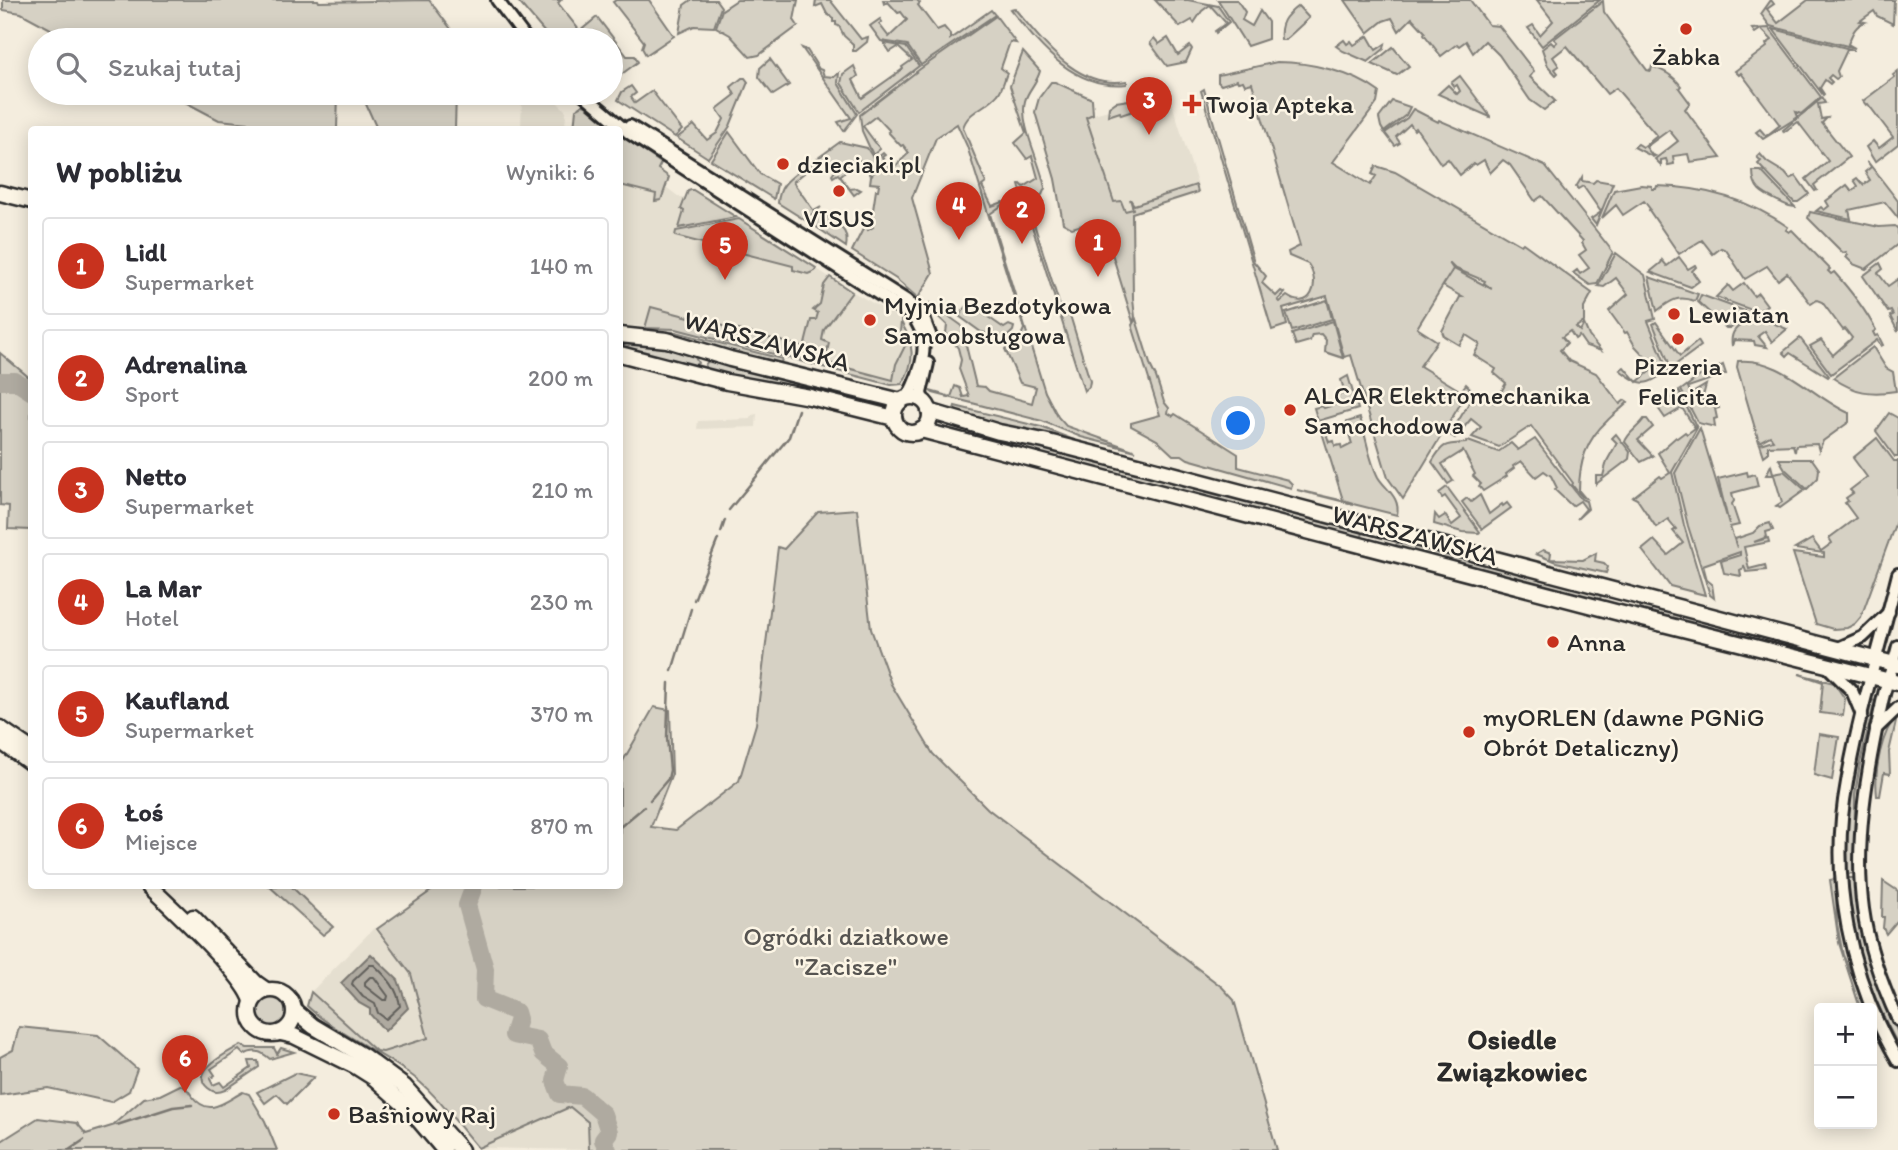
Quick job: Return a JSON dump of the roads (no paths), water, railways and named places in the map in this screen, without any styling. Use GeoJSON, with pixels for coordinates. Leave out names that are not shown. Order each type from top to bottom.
{"type":"FeatureCollection","features":[{"type":"Feature","properties":{"kind":"main road"},"geometry":{"type":"LineString","coordinates":[[0,193],[28,200]]}},
{"type":"Feature","properties":{"kind":"main road","name":"WARSZAWSKA"},"geometry":{"type":"LineString","coordinates":[[623,335],[667,340],[820,382],[904,399]]}},
{"type":"Feature","properties":{"kind":"main road"},"geometry":{"type":"LineString","coordinates":[[701,375],[705,352]]}},
{"type":"Feature","properties":{"kind":"main road","name":"WARSZAWSKA"},"geometry":{"type":"LineString","coordinates":[[623,355],[894,418]]}},
{"type":"Feature","properties":{"kind":"main road"},"geometry":{"type":"LineString","coordinates":[[917,398],[926,406],[928,422],[921,430],[914,433],[899,427],[894,418],[895,410],[904,399],[917,398]]}},
{"type":"Feature","properties":{"kind":"main road","name":"WARSZAWSKA"},"geometry":{"type":"LineString","coordinates":[[926,406],[999,432],[1044,440],[1896,664]]}},
{"type":"Feature","properties":{"kind":"main road","name":"WARSZAWSKA"},"geometry":{"type":"LineString","coordinates":[[921,430],[1627,615],[1893,681]]}},
{"type":"Feature","properties":{"kind":"main road"},"geometry":{"type":"LineString","coordinates":[[0,728],[28,747]]}},
{"type":"Feature","properties":{"kind":"main road"},"geometry":{"type":"LineString","coordinates":[[0,741],[28,761]]}},
{"type":"Feature","properties":{"kind":"main road"},"geometry":{"type":"LineString","coordinates":[[152,889],[228,966],[247,990],[252,1002]]}},
{"type":"Feature","properties":{"kind":"main road"},"geometry":{"type":"LineString","coordinates":[[165,889],[256,983],[266,990],[285,994],[294,1010],[313,1026],[376,1065],[404,1086],[461,1150]]}},
{"type":"Feature","properties":{"kind":"main road"},"geometry":{"type":"LineString","coordinates":[[266,990],[252,1002],[249,1012],[254,1026],[268,1034],[294,1036],[355,1066],[410,1110],[444,1150]]}},
{"type":"Feature","properties":{"kind":"main road"},"geometry":{"type":"LineString","coordinates":[[281,1033],[291,1024],[294,1010]]}},
{"type":"Feature","properties":{"kind":"street"},"geometry":{"type":"LineString","coordinates":[[497,0],[518,28]]}},
{"type":"Feature","properties":{"kind":"street"},"geometry":{"type":"LineString","coordinates":[[597,105],[621,126]]}},
{"type":"Feature","properties":{"kind":"street"},"geometry":{"type":"LineString","coordinates":[[599,107],[674,151],[917,309],[926,321],[931,341],[921,393],[926,406]]}},
{"type":"Feature","properties":{"kind":"street"},"geometry":{"type":"LineString","coordinates":[[623,128],[911,315],[923,331],[924,346],[919,371],[904,399]]}},
{"type":"Feature","properties":{"kind":"street"},"geometry":{"type":"LineString","coordinates":[[1898,574],[1847,783],[1843,812],[1842,896],[1856,963],[1871,1007],[1898,1061]]}},
{"type":"Feature","properties":{"kind":"street"},"geometry":{"type":"LineString","coordinates":[[1627,615],[1631,594]]}},
{"type":"Feature","properties":{"kind":"street"},"geometry":{"type":"LineString","coordinates":[[1838,648],[1863,637],[1889,612]]}},
{"type":"Feature","properties":{"kind":"street"},"geometry":{"type":"LineString","coordinates":[[1898,646],[1893,681],[1876,729],[1865,801],[1861,890],[1863,912],[1878,971],[1898,1020]]}},
{"type":"Feature","properties":{"kind":"street"},"geometry":{"type":"LineString","coordinates":[[1826,665],[1852,691],[1862,715]]}},
{"type":"Feature","properties":{"kind":"street"},"geometry":{"type":"LineString","coordinates":[[1876,729],[1898,708]]}},
{"type":"Feature","properties":{"kind":"water"},"geometry":{"type":"Polygon","coordinates":[[[371,954],[398,980],[408,1008],[385,1031],[370,1014],[370,1009],[359,1003],[341,983],[371,954]]]}},
{"type":"Feature","properties":{"kind":"waterway"},"geometry":{"type":"LineString","coordinates":[[0,381],[15,381],[28,389]]}},
{"type":"Feature","properties":{"kind":"waterway"},"geometry":{"type":"LineString","coordinates":[[729,510],[789,437],[798,410]]}},
{"type":"Feature","properties":{"kind":"waterway"},"geometry":{"type":"LineString","coordinates":[[721,532],[725,520]]}},
{"type":"Feature","properties":{"kind":"waterway"},"geometry":{"type":"LineString","coordinates":[[694,600],[718,539]]}},
{"type":"Feature","properties":{"kind":"waterway"},"geometry":{"type":"LineString","coordinates":[[672,671],[691,609]]}},
{"type":"Feature","properties":{"kind":"waterway"},"geometry":{"type":"LineString","coordinates":[[650,800],[668,779],[670,770],[667,738],[669,683]]}},
{"type":"Feature","properties":{"kind":"waterway"},"geometry":{"type":"LineString","coordinates":[[623,824],[644,807]]}},
{"type":"Feature","properties":{"kind":"waterway"},"geometry":{"type":"LineString","coordinates":[[473,889],[467,905],[485,969],[484,999],[516,1012],[518,1019],[513,1035],[538,1040],[543,1053],[559,1066],[555,1081],[560,1094],[582,1096],[603,1114],[609,1132],[603,1140],[608,1150]]}},
{"type":"Feature","properties":{"kind":"waterway"},"geometry":{"type":"LineString","coordinates":[[117,1125],[173,1107],[192,1105]]}},
{"type":"Feature","properties":{"kind":"waterway"},"geometry":{"type":"LineString","coordinates":[[69,1150],[84,1140]]}},
{"type":"Feature","properties":{"kind":"place","name":"Żabka"},"geometry":{"type":"Point","coordinates":[1686,29]}},
{"type":"Feature","properties":{"kind":"place","name":"Twoja Apteka"},"geometry":{"type":"Point","coordinates":[1192,104]}},
{"type":"Feature","properties":{"kind":"place","name":"Netto"},"geometry":{"type":"Point","coordinates":[1149,135]}},
{"type":"Feature","properties":{"kind":"place","name":"dzieciaki.pl"},"geometry":{"type":"Point","coordinates":[783,164]}},
{"type":"Feature","properties":{"kind":"place","name":"VISUS"},"geometry":{"type":"Point","coordinates":[839,191]}},
{"type":"Feature","properties":{"kind":"place","name":"La Mar"},"geometry":{"type":"Point","coordinates":[959,240]}},
{"type":"Feature","properties":{"kind":"place","name":"Adrenalina"},"geometry":{"type":"Point","coordinates":[1022,244]}},
{"type":"Feature","properties":{"kind":"place","name":"Lidl"},"geometry":{"type":"Point","coordinates":[1098,277]}},
{"type":"Feature","properties":{"kind":"place","name":"Kaufland"},"geometry":{"type":"Point","coordinates":[725,280]}},
{"type":"Feature","properties":{"kind":"place","name":"Lewiatan"},"geometry":{"type":"Point","coordinates":[1674,314]}},
{"type":"Feature","properties":{"kind":"place","name":"Myjnia Bezdotykowa Samoobsługowa"},"geometry":{"type":"Point","coordinates":[870,320]}},
{"type":"Feature","properties":{"kind":"place","name":"Pizzeria Felicita"},"geometry":{"type":"Point","coordinates":[1678,339]}},
{"type":"Feature","properties":{"kind":"place","name":"ALCAR Elektromechanika Samochodowa"},"geometry":{"type":"Point","coordinates":[1290,410]}},
{"type":"Feature","properties":{"kind":"place","name":"Anna"},"geometry":{"type":"Point","coordinates":[1553,642]}},
{"type":"Feature","properties":{"kind":"place","name":"myORLEN (dawne PGNiG Obrót Detaliczny)"},"geometry":{"type":"Point","coordinates":[1469,732]}},
{"type":"Feature","properties":{"kind":"place","name":"Łoś"},"geometry":{"type":"Point","coordinates":[185,1093]}},
{"type":"Feature","properties":{"kind":"place","name":"Baśniowy Raj"},"geometry":{"type":"Point","coordinates":[334,1114]}},
{"type":"Feature","properties":{"kind":"district","name":"Osiedle Związkowiec"},"geometry":{"type":"Point","coordinates":[1512,1055]}},
{"type":"Feature","properties":{"kind":"park label","name":"Ogródki działkowe \"Zacisze\""},"geometry":{"type":"Point","coordinates":[846,951]}}]}
